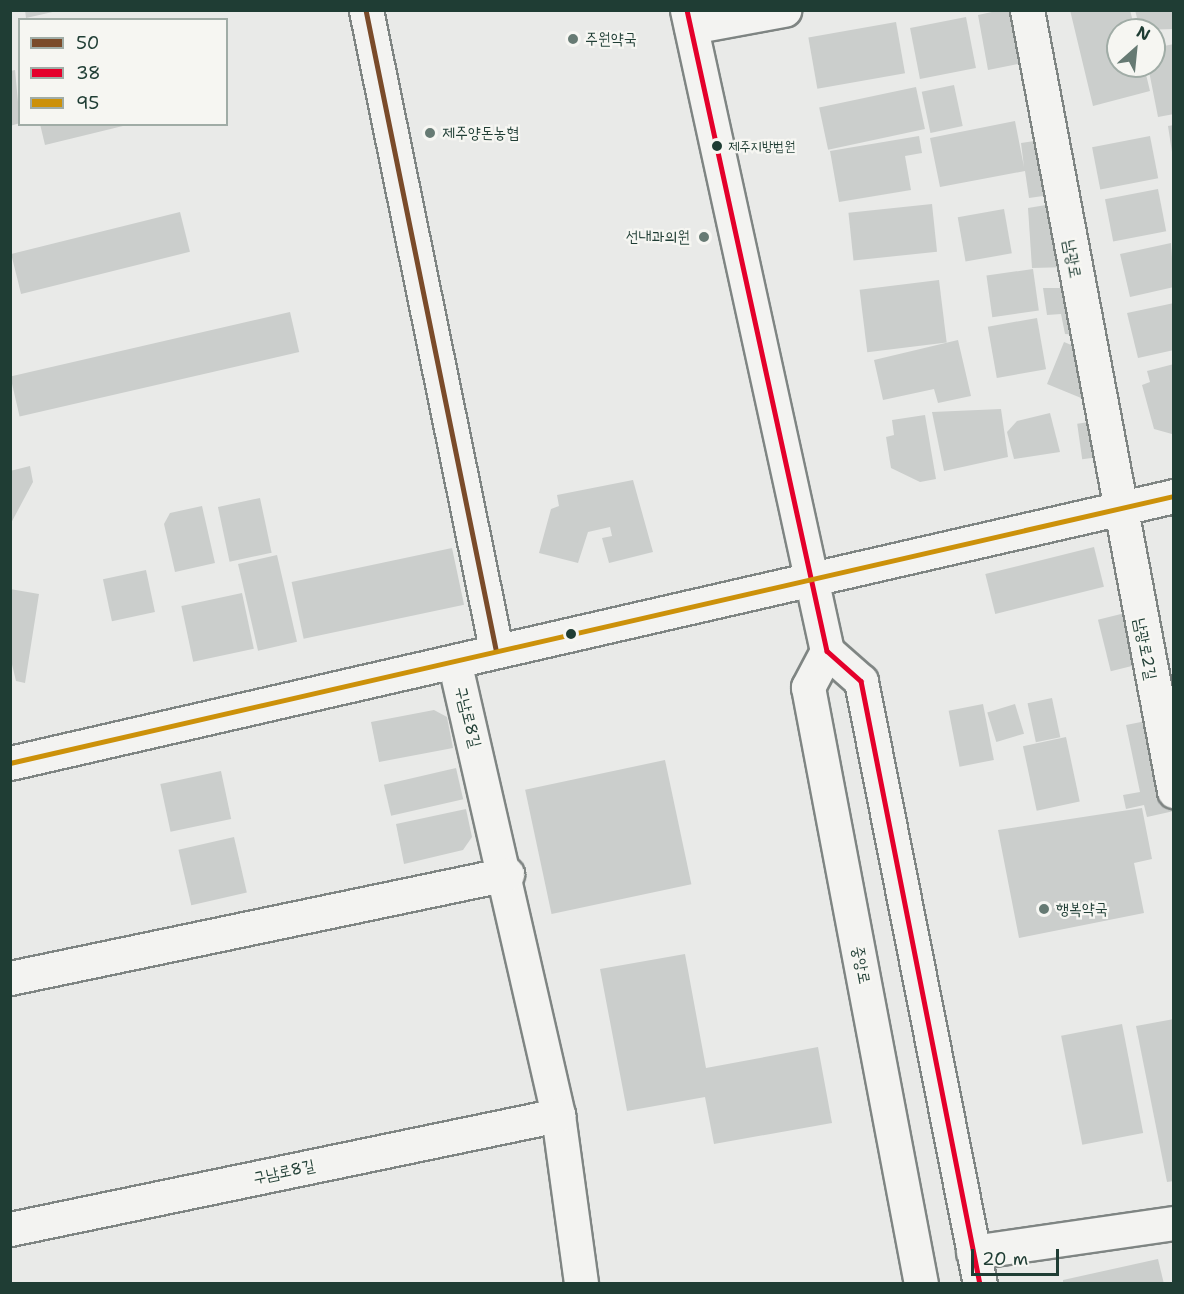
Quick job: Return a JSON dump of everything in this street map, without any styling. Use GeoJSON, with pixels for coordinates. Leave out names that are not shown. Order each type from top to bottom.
{"type":"FeatureCollection","features":[{"type":"Feature","properties":{"kind":"street"},"geometry":{"type":"LineString","coordinates":[[366,10],[496,650]]}},
{"type":"Feature","properties":{"kind":"street"},"geometry":{"type":"LineString","coordinates":[[783,10],[689,19],[827,651],[861,681],[980,1284]]}},
{"type":"Feature","properties":{"kind":"street","name":"남광로"},"geometry":{"type":"LineString","coordinates":[[1027,10],[1117,507]]}},
{"type":"Feature","properties":{"kind":"street"},"geometry":{"type":"LineString","coordinates":[[10,763],[455,666],[496,650],[812,576],[1173,496]]}},
{"type":"Feature","properties":{"kind":"street","name":"남광로2길"},"geometry":{"type":"LineString","coordinates":[[1117,507],[1173,791]]}},
{"type":"Feature","properties":{"kind":"street","name":"중앙로"},"geometry":{"type":"LineString","coordinates":[[827,651],[808,687],[921,1284]]}},
{"type":"Feature","properties":{"kind":"street","name":"구남로8길"},"geometry":{"type":"LineString","coordinates":[[455,666],[507,874],[558,1115],[581,1284]]}},
{"type":"Feature","properties":{"kind":"street"},"geometry":{"type":"LineString","coordinates":[[10,978],[507,874]]}},
{"type":"Feature","properties":{"kind":"street","name":"구남로8길"},"geometry":{"type":"LineString","coordinates":[[10,1229],[558,1115]]}},
{"type":"Feature","properties":{"kind":"street"},"geometry":{"type":"LineString","coordinates":[[973,1252],[1173,1223]]}},
{"type":"Feature","properties":{"kind":"building"},"geometry":{"type":"Polygon","coordinates":[[[25,10],[57,10],[57,11],[26,18],[25,10]]]}},
{"type":"Feature","properties":{"kind":"building"},"geometry":{"type":"Polygon","coordinates":[[[1001,10],[1023,10],[1033,61],[988,70],[978,15],[1001,10]]]}},
{"type":"Feature","properties":{"kind":"building"},"geometry":{"type":"Polygon","coordinates":[[[1070,10],[1130,10],[1132,18],[1106,18],[1106,78],[1147,78],[1150,91],[1093,106],[1070,10]]]}},
{"type":"Feature","properties":{"kind":"building"},"geometry":{"type":"Polygon","coordinates":[[[1135,10],[1174,10],[1174,29],[1166,29],[1166,18],[1137,18],[1135,10]]]}},
{"type":"Feature","properties":{"kind":"building"},"geometry":{"type":"Polygon","coordinates":[[[966,17],[976,68],[920,79],[910,28],[966,17]]]}},
{"type":"Feature","properties":{"kind":"building"},"geometry":{"type":"Polygon","coordinates":[[[896,22],[905,73],[817,89],[808,37],[896,22]]]}},
{"type":"Feature","properties":{"kind":"building"},"geometry":{"type":"Polygon","coordinates":[[[1174,44],[1174,114],[1158,117],[1150,78],[1166,78],[1166,46],[1174,44]]]}},
{"type":"Feature","properties":{"kind":"building"},"geometry":{"type":"Polygon","coordinates":[[[15,70],[18,124],[10,126],[10,71],[15,70]]]}},
{"type":"Feature","properties":{"kind":"building"},"geometry":{"type":"Polygon","coordinates":[[[954,85],[963,126],[930,133],[922,92],[954,85]]]}},
{"type":"Feature","properties":{"kind":"building"},"geometry":{"type":"Polygon","coordinates":[[[916,87],[925,129],[828,150],[819,108],[916,87]]]}},
{"type":"Feature","properties":{"kind":"building"},"geometry":{"type":"Polygon","coordinates":[[[1015,121],[1024,167],[1021,143],[1048,139],[1057,194],[1029,198],[1025,171],[940,187],[930,138],[1015,121]]]}},
{"type":"Feature","properties":{"kind":"building"},"geometry":{"type":"Polygon","coordinates":[[[1174,125],[1174,152],[1172,152],[1168,126],[1174,125]]]}},
{"type":"Feature","properties":{"kind":"building"},"geometry":{"type":"Polygon","coordinates":[[[40,126],[123,126],[45,145],[40,126]]]}},
{"type":"Feature","properties":{"kind":"building"},"geometry":{"type":"Polygon","coordinates":[[[919,136],[922,153],[905,156],[911,190],[839,202],[830,151],[919,136]]]}},
{"type":"Feature","properties":{"kind":"building"},"geometry":{"type":"Polygon","coordinates":[[[1150,136],[1158,178],[1100,189],[1092,147],[1150,136]]]}},
{"type":"Feature","properties":{"kind":"building"},"geometry":{"type":"Polygon","coordinates":[[[1158,189],[1166,231],[1113,242],[1105,199],[1158,189]]]}},
{"type":"Feature","properties":{"kind":"building"},"geometry":{"type":"Polygon","coordinates":[[[1058,203],[1069,267],[1032,268],[1028,208],[1058,203]]]}},
{"type":"Feature","properties":{"kind":"building"},"geometry":{"type":"Polygon","coordinates":[[[932,204],[937,252],[853,261],[848,213],[932,204]]]}},
{"type":"Feature","properties":{"kind":"building"},"geometry":{"type":"Polygon","coordinates":[[[1004,209],[1012,253],[966,261],[958,217],[1004,209]]]}},
{"type":"Feature","properties":{"kind":"building"},"geometry":{"type":"Polygon","coordinates":[[[180,212],[190,252],[21,294],[11,254],[180,212]]]}},
{"type":"Feature","properties":{"kind":"building"},"geometry":{"type":"Polygon","coordinates":[[[1171,243],[1174,287],[1130,297],[1120,254],[1171,243]]]}},
{"type":"Feature","properties":{"kind":"building"},"geometry":{"type":"Polygon","coordinates":[[[1033,269],[1039,311],[992,317],[986,276],[1033,269]]]}},
{"type":"Feature","properties":{"kind":"building"},"geometry":{"type":"Polygon","coordinates":[[[939,280],[947,343],[867,352],[860,290],[939,280]]]}},
{"type":"Feature","properties":{"kind":"building"},"geometry":{"type":"Polygon","coordinates":[[[1043,288],[1068,288],[1079,335],[1065,334],[1061,314],[1047,315],[1043,288]]]}},
{"type":"Feature","properties":{"kind":"building"},"geometry":{"type":"Polygon","coordinates":[[[1174,303],[1174,350],[1138,358],[1127,313],[1174,303]]]}},
{"type":"Feature","properties":{"kind":"building"},"geometry":{"type":"Polygon","coordinates":[[[290,312],[299,352],[20,417],[10,377],[290,312]]]}},
{"type":"Feature","properties":{"kind":"building"},"geometry":{"type":"Polygon","coordinates":[[[1037,318],[1046,369],[997,378],[988,327],[1037,318]]]}},
{"type":"Feature","properties":{"kind":"building"},"geometry":{"type":"Polygon","coordinates":[[[958,340],[971,396],[938,403],[934,389],[883,400],[874,360],[958,340]]]}},
{"type":"Feature","properties":{"kind":"building"},"geometry":{"type":"Polygon","coordinates":[[[1064,342],[1086,351],[1077,373],[1094,381],[1086,400],[1047,384],[1064,342]]]}},
{"type":"Feature","properties":{"kind":"building"},"geometry":{"type":"Polygon","coordinates":[[[1174,364],[1174,433],[1172,434],[1154,429],[1142,385],[1150,382],[1147,371],[1174,364]]]}},
{"type":"Feature","properties":{"kind":"building"},"geometry":{"type":"Polygon","coordinates":[[[1001,409],[1008,457],[944,471],[932,412],[1001,409]]]}},
{"type":"Feature","properties":{"kind":"building"},"geometry":{"type":"Polygon","coordinates":[[[1050,413],[1060,452],[1014,459],[1007,432],[1017,421],[1050,413]]]}},
{"type":"Feature","properties":{"kind":"building"},"geometry":{"type":"Polygon","coordinates":[[[925,415],[936,479],[920,482],[891,468],[886,437],[894,435],[892,420],[925,415]]]}},
{"type":"Feature","properties":{"kind":"building"},"geometry":{"type":"Polygon","coordinates":[[[1096,421],[1101,457],[1082,459],[1077,424],[1096,421]]]}},
{"type":"Feature","properties":{"kind":"building"},"geometry":{"type":"Polygon","coordinates":[[[30,466],[33,482],[10,525],[10,471],[30,466]]]}},
{"type":"Feature","properties":{"kind":"building"},"geometry":{"type":"Polygon","coordinates":[[[633,480],[653,552],[609,563],[602,538],[612,536],[610,527],[588,532],[578,563],[539,553],[551,509],[559,506],[557,495],[633,480]]]}},
{"type":"Feature","properties":{"kind":"building"},"geometry":{"type":"Polygon","coordinates":[[[260,498],[272,553],[230,562],[218,507],[260,498]]]}},
{"type":"Feature","properties":{"kind":"building"},"geometry":{"type":"Polygon","coordinates":[[[202,506],[215,563],[175,572],[164,524],[170,513],[202,506]]]}},
{"type":"Feature","properties":{"kind":"building"},"geometry":{"type":"Polygon","coordinates":[[[1094,547],[1104,587],[995,614],[985,574],[1094,547]]]}},
{"type":"Feature","properties":{"kind":"building"},"geometry":{"type":"Polygon","coordinates":[[[452,548],[464,605],[304,639],[292,582],[452,548]]]}},
{"type":"Feature","properties":{"kind":"building"},"geometry":{"type":"Polygon","coordinates":[[[277,555],[297,642],[258,651],[238,564],[277,555]]]}},
{"type":"Feature","properties":{"kind":"building"},"geometry":{"type":"Polygon","coordinates":[[[146,570],[155,612],[112,621],[103,579],[146,570]]]}},
{"type":"Feature","properties":{"kind":"building"},"geometry":{"type":"Polygon","coordinates":[[[10,589],[39,594],[25,683],[16,681],[10,656],[10,589]]]}},
{"type":"Feature","properties":{"kind":"building"},"geometry":{"type":"Polygon","coordinates":[[[242,593],[254,649],[193,662],[181,606],[242,593]]]}},
{"type":"Feature","properties":{"kind":"building"},"geometry":{"type":"Polygon","coordinates":[[[1129,612],[1142,663],[1111,671],[1098,620],[1129,612]]]}},
{"type":"Feature","properties":{"kind":"building"},"geometry":{"type":"Polygon","coordinates":[[[1052,698],[1060,737],[1036,742],[1028,703],[1052,698]]]}},
{"type":"Feature","properties":{"kind":"building"},"geometry":{"type":"Polygon","coordinates":[[[983,704],[994,760],[960,767],[949,711],[983,704]]]}},
{"type":"Feature","properties":{"kind":"building"},"geometry":{"type":"Polygon","coordinates":[[[1015,704],[1024,734],[996,742],[987,712],[1015,704]]]}},
{"type":"Feature","properties":{"kind":"building"},"geometry":{"type":"Polygon","coordinates":[[[434,710],[447,717],[453,748],[379,762],[371,722],[434,710]]]}},
{"type":"Feature","properties":{"kind":"building"},"geometry":{"type":"Polygon","coordinates":[[[1156,719],[1174,811],[1147,817],[1144,805],[1126,809],[1123,795],[1140,792],[1126,725],[1156,719]]]}},
{"type":"Feature","properties":{"kind":"building"},"geometry":{"type":"Polygon","coordinates":[[[1066,737],[1080,802],[1037,811],[1023,746],[1066,737]]]}},
{"type":"Feature","properties":{"kind":"building"},"geometry":{"type":"Polygon","coordinates":[[[665,760],[691,884],[552,914],[525,790],[665,760]]]}},
{"type":"Feature","properties":{"kind":"building"},"geometry":{"type":"Polygon","coordinates":[[[456,768],[463,799],[391,816],[384,785],[456,768]]]}},
{"type":"Feature","properties":{"kind":"building"},"geometry":{"type":"Polygon","coordinates":[[[221,771],[231,819],[171,832],[160,784],[221,771]]]}},
{"type":"Feature","properties":{"kind":"building"},"geometry":{"type":"Polygon","coordinates":[[[1142,808],[1152,859],[1134,863],[1144,913],[1019,938],[998,830],[1142,808]]]}},
{"type":"Feature","properties":{"kind":"building"},"geometry":{"type":"Polygon","coordinates":[[[466,809],[472,837],[463,850],[404,864],[396,824],[466,809]]]}},
{"type":"Feature","properties":{"kind":"building"},"geometry":{"type":"Polygon","coordinates":[[[234,837],[247,893],[191,905],[178,850],[234,837]]]}},
{"type":"Feature","properties":{"kind":"building"},"geometry":{"type":"Polygon","coordinates":[[[685,954],[706,1068],[818,1047],[832,1123],[714,1144],[705,1097],[627,1111],[600,969],[685,954]]]}},
{"type":"Feature","properties":{"kind":"building"},"geometry":{"type":"Polygon","coordinates":[[[1174,1019],[1174,1181],[1167,1182],[1136,1026],[1174,1019]]]}},
{"type":"Feature","properties":{"kind":"building"},"geometry":{"type":"Polygon","coordinates":[[[1122,1024],[1143,1133],[1082,1145],[1061,1036],[1122,1024]]]}},
{"type":"Feature","properties":{"kind":"building"},"geometry":{"type":"Polygon","coordinates":[[[1158,1259],[1164,1284],[1063,1284],[1063,1280],[1158,1259]]]}},
{"type":"Feature","properties":{"kind":"transit line","name":"50"},"geometry":{"type":"LineString","coordinates":[[366,10],[496,649]]}},
{"type":"Feature","properties":{"kind":"transit line","name":"38"},"geometry":{"type":"LineString","coordinates":[[687,10],[827,651],[861,681],[980,1284]]}},
{"type":"Feature","properties":{"kind":"transit line","name":"95"},"geometry":{"type":"LineString","coordinates":[[10,763],[1174,496]]}},
{"type":"Feature","properties":{"kind":"place","name":"주원약국"},"geometry":{"type":"Point","coordinates":[573,39]}},
{"type":"Feature","properties":{"kind":"place","name":"제주양돈농협"},"geometry":{"type":"Point","coordinates":[430,133]}},
{"type":"Feature","properties":{"kind":"place","name":"제주지방법원"},"geometry":{"type":"Point","coordinates":[717,146]}},
{"type":"Feature","properties":{"kind":"place","name":"선내과의원"},"geometry":{"type":"Point","coordinates":[704,237]}},
{"type":"Feature","properties":{"kind":"place","name":"행복약국"},"geometry":{"type":"Point","coordinates":[1044,909]}}]}
